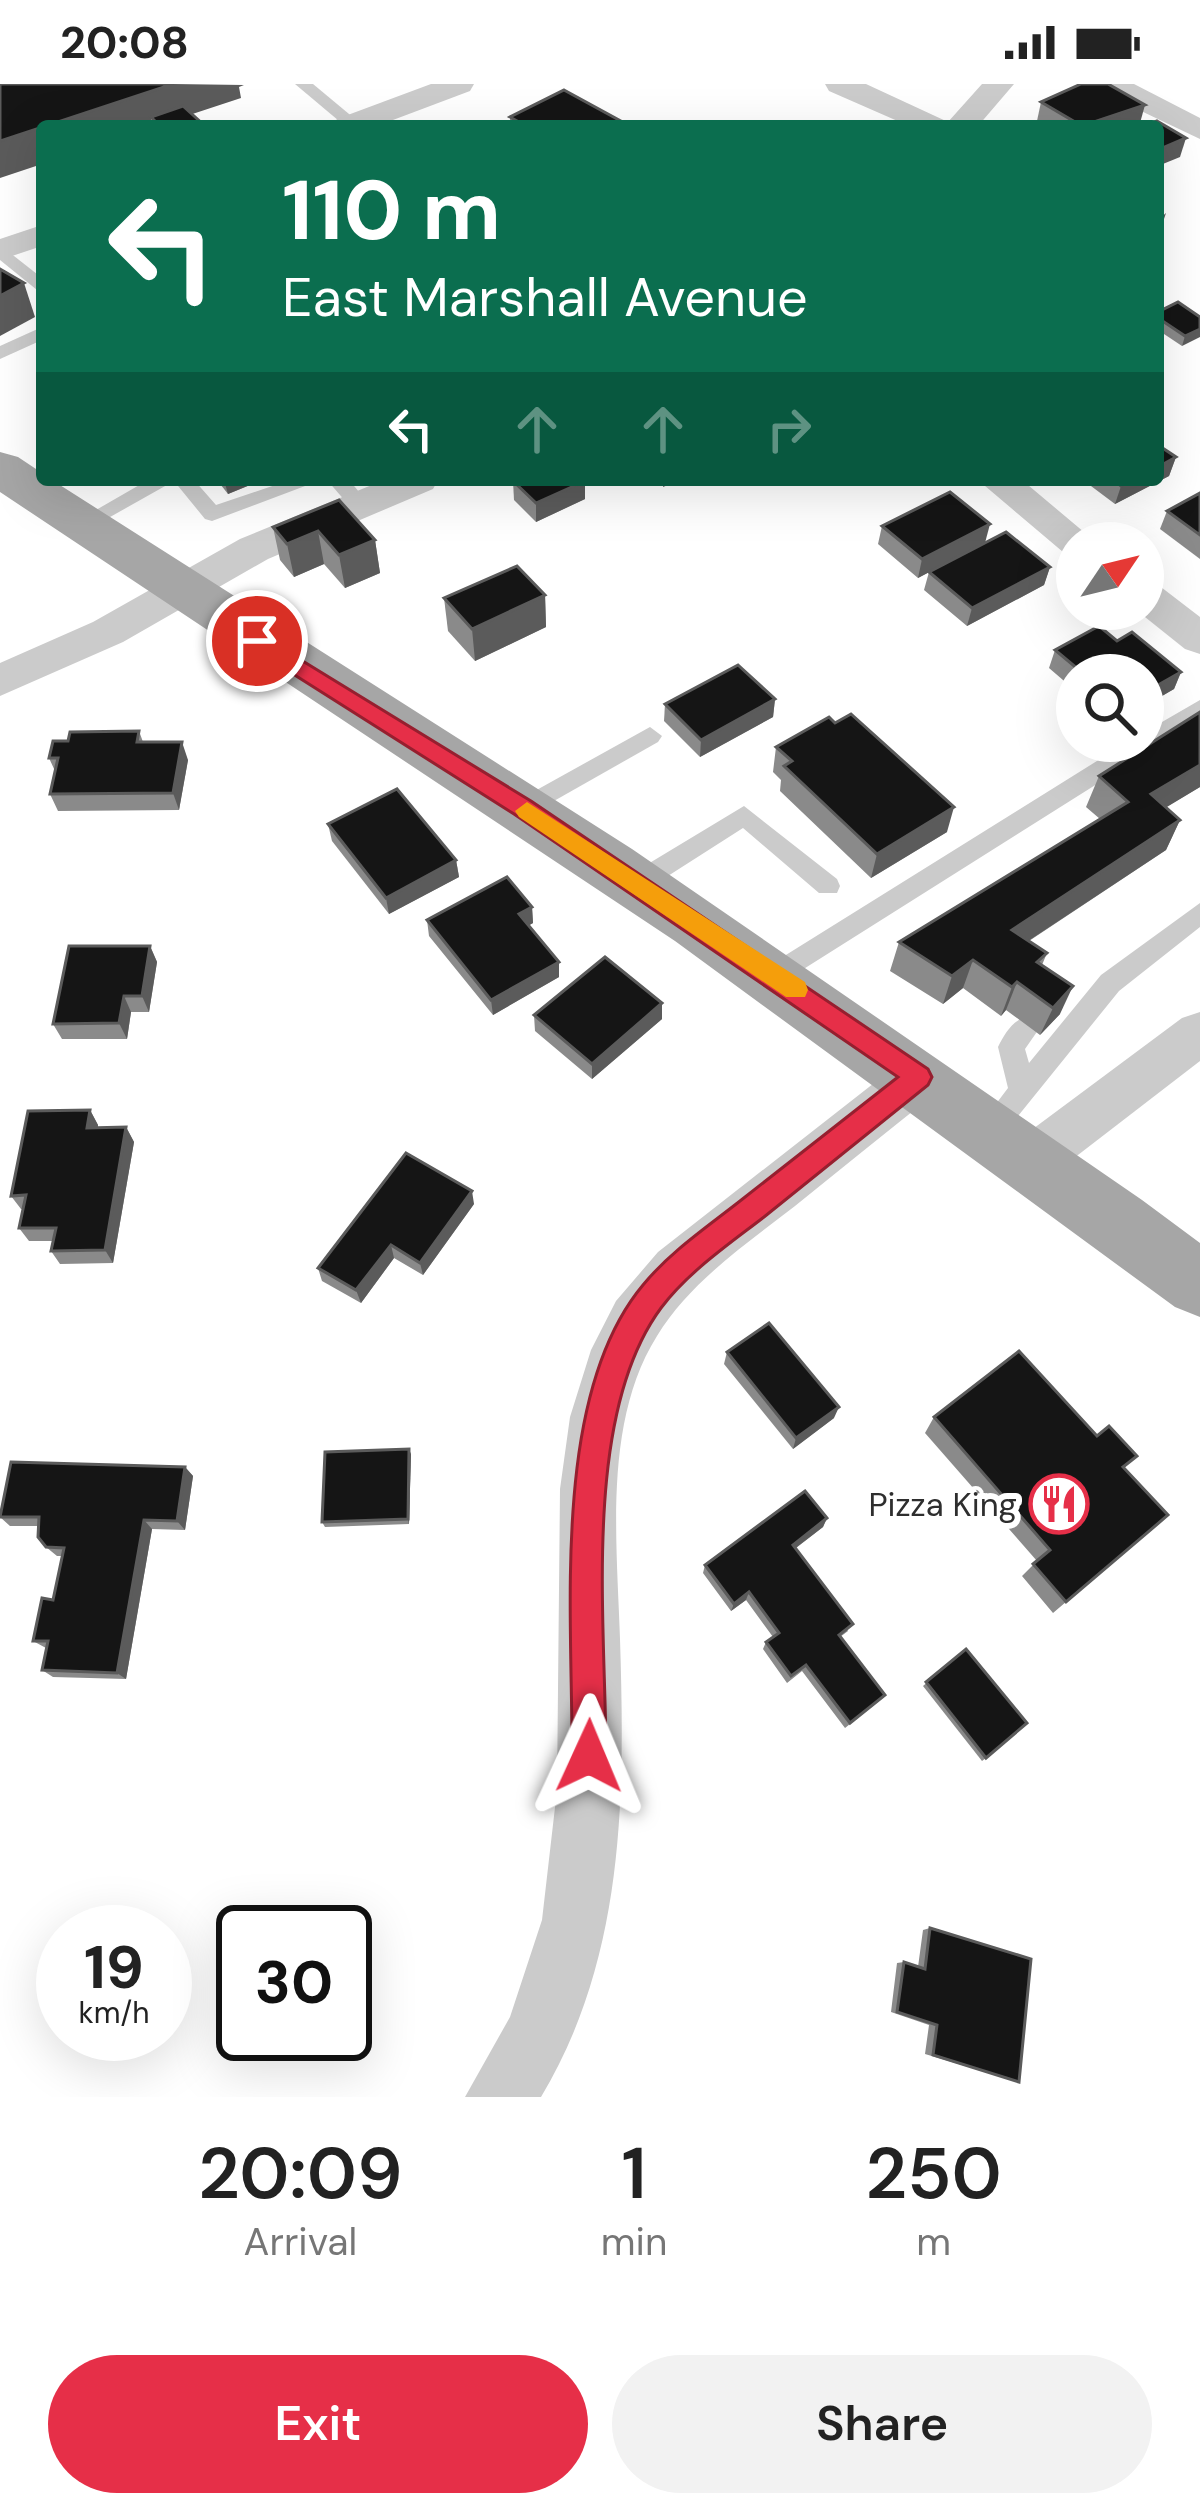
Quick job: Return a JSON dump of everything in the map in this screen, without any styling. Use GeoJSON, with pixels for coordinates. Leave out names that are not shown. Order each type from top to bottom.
{"type":"FeatureCollection","features":[{"type":"Feature","properties":{"kind":"main road"},"geometry":{"type":"LineString","coordinates":[[0,468],[182,592],[523,808],[919,1077],[1015,1125],[1200,1284]]}},
{"type":"Feature","properties":{"kind":"street"},"geometry":{"type":"LineString","coordinates":[[365,120],[459,84]]}},
{"type":"Feature","properties":{"kind":"street"},"geometry":{"type":"LineString","coordinates":[[840,84],[921,120]]}},
{"type":"Feature","properties":{"kind":"street"},"geometry":{"type":"LineString","coordinates":[[966,120],[999,84]]}},
{"type":"Feature","properties":{"kind":"street"},"geometry":{"type":"LineString","coordinates":[[1110,84],[1200,130]]}},
{"type":"Feature","properties":{"kind":"street"},"geometry":{"type":"LineString","coordinates":[[0,250],[36,237]]}},
{"type":"Feature","properties":{"kind":"street"},"geometry":{"type":"LineString","coordinates":[[0,681],[182,592],[348,492],[383,486]]}},
{"type":"Feature","properties":{"kind":"street"},"geometry":{"type":"LineString","coordinates":[[1005,486],[1056,526]]}},
{"type":"Feature","properties":{"kind":"street"},"geometry":{"type":"LineString","coordinates":[[1164,611],[1200,639]]}},
{"type":"Feature","properties":{"kind":"street"},"geometry":{"type":"LineString","coordinates":[[1015,1125],[1200,1033]]}},
{"type":"Feature","properties":{"kind":"street"},"geometry":{"type":"LineString","coordinates":[[501,2097],[542,2030],[577,1911],[585,1859],[590,1714],[589,1481],[598,1424],[617,1357],[633,1324],[672,1274],[919,1077]]}},
{"type":"Feature","properties":{"kind":"lane"},"geometry":{"type":"LineString","coordinates":[[303,84],[346,120]]}},
{"type":"Feature","properties":{"kind":"lane"},"geometry":{"type":"LineString","coordinates":[[0,250],[36,283]]}},
{"type":"Feature","properties":{"kind":"lane"},"geometry":{"type":"LineString","coordinates":[[0,353],[36,335]]}},
{"type":"Feature","properties":{"kind":"lane"},"geometry":{"type":"LineString","coordinates":[[80,525],[153,486]]}},
{"type":"Feature","properties":{"kind":"lane"},"geometry":{"type":"LineString","coordinates":[[188,486],[212,514],[294,486]]}},
{"type":"Feature","properties":{"kind":"lane"},"geometry":{"type":"LineString","coordinates":[[774,975],[1200,708]]}},
{"type":"Feature","properties":{"kind":"lane"},"geometry":{"type":"LineString","coordinates":[[523,808],[650,736]]}},
{"type":"Feature","properties":{"kind":"lane"},"geometry":{"type":"LineString","coordinates":[[637,884],[744,815],[828,886]]}},
{"type":"Feature","properties":{"kind":"lane"},"geometry":{"type":"LineString","coordinates":[[1015,1125],[1110,983],[1200,913]]}},
{"type":"Feature","properties":{"kind":"lane"},"geometry":{"type":"LineString","coordinates":[[1076,988],[1110,983]]}},
{"type":"Feature","properties":{"kind":"lane"},"geometry":{"type":"LineString","coordinates":[[1015,1125],[1011,1047],[1028,1026]]}},
{"type":"Feature","properties":{"kind":"building"},"geometry":{"type":"Polygon","coordinates":[[[0,84],[173,84],[64,120],[36,120],[36,129],[0,141],[0,84]]]}},
{"type":"Feature","properties":{"kind":"building"},"geometry":{"type":"Polygon","coordinates":[[[1081,84],[1108,84],[1145,105],[1100,120],[1072,120],[1041,102],[1081,84]]]}},
{"type":"Feature","properties":{"kind":"building"},"geometry":{"type":"Polygon","coordinates":[[[564,90],[619,120],[515,120],[510,117],[564,90]]]}},
{"type":"Feature","properties":{"kind":"building"},"geometry":{"type":"Polygon","coordinates":[[[183,106],[198,120],[154,120],[151,117],[183,106]]]}},
{"type":"Feature","properties":{"kind":"building"},"geometry":{"type":"Polygon","coordinates":[[[1164,125],[1186,138],[1164,147],[1164,125]]]}},
{"type":"Feature","properties":{"kind":"building"},"geometry":{"type":"Polygon","coordinates":[[[0,269],[24,283],[0,296],[0,269]]]}},
{"type":"Feature","properties":{"kind":"building"},"geometry":{"type":"Polygon","coordinates":[[[1178,302],[1200,317],[1200,329],[1185,336],[1164,322],[1164,309],[1178,302]]]}},
{"type":"Feature","properties":{"kind":"building"},"geometry":{"type":"Polygon","coordinates":[[[518,486],[574,486],[536,503],[518,486]]]}},
{"type":"Feature","properties":{"kind":"building"},"geometry":{"type":"Polygon","coordinates":[[[950,492],[990,524],[922,559],[882,526],[950,492]]]}},
{"type":"Feature","properties":{"kind":"building"},"geometry":{"type":"Polygon","coordinates":[[[1200,493],[1200,535],[1167,511],[1200,493]]]}},
{"type":"Feature","properties":{"kind":"building"},"geometry":{"type":"Polygon","coordinates":[[[339,500],[375,540],[339,555],[318,531],[287,544],[273,527],[339,500]]]}},
{"type":"Feature","properties":{"kind":"building"},"geometry":{"type":"Polygon","coordinates":[[[1006,532],[1050,567],[972,608],[929,572],[1006,532]]]}},
{"type":"Feature","properties":{"kind":"building"},"geometry":{"type":"Polygon","coordinates":[[[517,566],[545,595],[472,629],[444,598],[517,566]]]}},
{"type":"Feature","properties":{"kind":"building"},"geometry":{"type":"Polygon","coordinates":[[[1092,630],[1104,630],[1117,641],[1132,632],[1159,654],[1060,654],[1055,650],[1092,630]]]}},
{"type":"Feature","properties":{"kind":"building"},"geometry":{"type":"Polygon","coordinates":[[[1164,658],[1181,672],[1164,682],[1164,658]]]}},
{"type":"Feature","properties":{"kind":"building"},"geometry":{"type":"Polygon","coordinates":[[[738,665],[775,699],[701,740],[665,704],[738,665]]]}},
{"type":"Feature","properties":{"kind":"building"},"geometry":{"type":"Polygon","coordinates":[[[1200,712],[1200,765],[1151,794],[1180,820],[1012,930],[1047,953],[1037,962],[1073,986],[1053,1008],[1017,982],[1012,987],[973,960],[952,976],[899,942],[1128,802],[1099,776],[1121,762],[1164,762],[1164,735],[1200,712]]]}},
{"type":"Feature","properties":{"kind":"building"},"geometry":{"type":"Polygon","coordinates":[[[851,714],[954,807],[877,854],[784,766],[792,761],[776,747],[829,717],[835,723],[851,714]]]}},
{"type":"Feature","properties":{"kind":"building"},"geometry":{"type":"Polygon","coordinates":[[[139,731],[137,742],[182,742],[173,793],[50,794],[58,758],[49,758],[53,741],[68,741],[70,732],[139,731]]]}},
{"type":"Feature","properties":{"kind":"building"},"geometry":{"type":"Polygon","coordinates":[[[397,789],[456,860],[386,898],[328,824],[397,789]]]}},
{"type":"Feature","properties":{"kind":"building"},"geometry":{"type":"Polygon","coordinates":[[[507,877],[532,907],[519,914],[559,962],[491,1000],[427,920],[507,877]]]}},
{"type":"Feature","properties":{"kind":"building"},"geometry":{"type":"Polygon","coordinates":[[[69,946],[150,946],[142,996],[124,996],[119,1023],[53,1024],[69,946]]]}},
{"type":"Feature","properties":{"kind":"building"},"geometry":{"type":"Polygon","coordinates":[[[605,957],[662,1003],[592,1064],[534,1015],[605,957]]]}},
{"type":"Feature","properties":{"kind":"building"},"geometry":{"type":"Polygon","coordinates":[[[90,1110],[87,1128],[126,1127],[105,1250],[51,1251],[56,1228],[19,1228],[26,1195],[11,1196],[28,1111],[90,1110]]]}},
{"type":"Feature","properties":{"kind":"building"},"geometry":{"type":"Polygon","coordinates":[[[406,1153],[472,1191],[420,1263],[391,1245],[356,1290],[318,1268],[406,1153]]]}},
{"type":"Feature","properties":{"kind":"building"},"geometry":{"type":"Polygon","coordinates":[[[769,1323],[839,1407],[796,1438],[727,1352],[769,1323]]]}},
{"type":"Feature","properties":{"kind":"building","name":"Pizza King"},"geometry":{"type":"Polygon","coordinates":[[[1019,1351],[1097,1436],[1109,1426],[1137,1456],[1123,1467],[1168,1515],[1066,1602],[1033,1564],[1050,1550],[934,1417],[1019,1351]]]}},
{"type":"Feature","properties":{"kind":"building"},"geometry":{"type":"Polygon","coordinates":[[[409,1449],[408,1519],[322,1522],[325,1452],[409,1449]]]}},
{"type":"Feature","properties":{"kind":"building"},"geometry":{"type":"Polygon","coordinates":[[[11,1462],[185,1467],[177,1521],[144,1520],[117,1673],[42,1670],[48,1641],[33,1641],[42,1598],[53,1600],[64,1548],[46,1547],[38,1537],[39,1517],[0,1517],[11,1462]]]}},
{"type":"Feature","properties":{"kind":"building"},"geometry":{"type":"Polygon","coordinates":[[[805,1491],[827,1518],[793,1545],[853,1624],[839,1635],[885,1695],[850,1723],[806,1665],[791,1676],[766,1642],[779,1633],[749,1592],[734,1604],[705,1565],[805,1491]]]}},
{"type":"Feature","properties":{"kind":"building"},"geometry":{"type":"Polygon","coordinates":[[[966,1649],[1027,1723],[986,1758],[926,1682],[966,1649]]]}},
{"type":"Feature","properties":{"kind":"building"},"geometry":{"type":"Polygon","coordinates":[[[930,1928],[1031,1959],[1019,2082],[933,2055],[937,2025],[897,2012],[904,1962],[925,1969],[930,1928]]]}},
{"type":"Feature","properties":{"kind":"slow traffic"},"geometry":{"type":"LineString","coordinates":[[527,811],[795,990]]}},
{"type":"Feature","properties":{"kind":"place","name":"Pizza King"},"geometry":{"type":"Point","coordinates":[1059,1504]}},
{"type":"Feature","properties":{"kind":"route"},"geometry":{"type":"LineString","coordinates":[[257,641],[523,808],[919,1077],[692,1256],[654,1294],[633,1324],[606,1392],[589,1481],[589,1756]]}}]}
